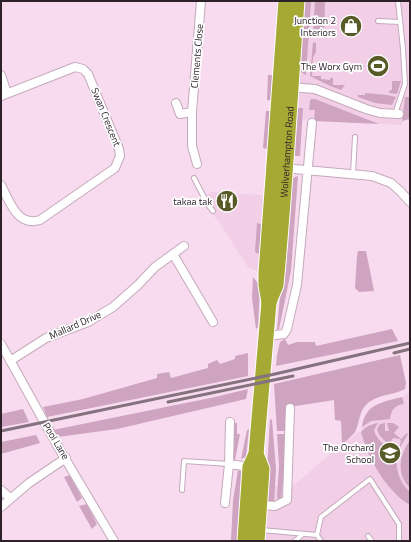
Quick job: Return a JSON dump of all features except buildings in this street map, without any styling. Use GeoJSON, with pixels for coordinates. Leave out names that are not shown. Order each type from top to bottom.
{"type":"FeatureCollection","features":[{"type":"Feature","properties":{"kind":"highway","name":"Wolverhampton Road"},"geometry":{"type":"LineString","coordinates":[[244,541],[267,336],[269,302],[276,285],[277,215],[286,1]]}},
{"type":"Feature","properties":{"kind":"highway","name":"Wolverhampton Road"},"geometry":{"type":"LineString","coordinates":[[280,167],[290,87],[297,1]]}},
{"type":"Feature","properties":{"kind":"highway","name":"Wolverhampton Road"},"geometry":{"type":"LineString","coordinates":[[253,460],[262,469],[258,535]]}},
{"type":"Feature","properties":{"kind":"street","name":"Clements Close"},"geometry":{"type":"LineString","coordinates":[[197,164],[192,146],[192,112],[201,1]]}},
{"type":"Feature","properties":{"kind":"street","name":"Swan Crescent"},"geometry":{"type":"LineString","coordinates":[[1,75],[4,94],[75,67],[82,69],[88,74],[119,149],[120,156],[115,168],[40,220],[33,222],[22,219],[16,214],[1,185]]}},
{"type":"Feature","properties":{"kind":"street"},"geometry":{"type":"LineString","coordinates":[[290,87],[316,89],[366,109],[397,114]]}},
{"type":"Feature","properties":{"kind":"street"},"geometry":{"type":"LineString","coordinates":[[176,103],[180,114],[192,112]]}},
{"type":"Feature","properties":{"kind":"street","name":"Wolverhampton Road"},"geometry":{"type":"LineString","coordinates":[[267,336],[284,334],[287,329],[297,285],[312,123]]}},
{"type":"Feature","properties":{"kind":"street"},"geometry":{"type":"LineString","coordinates":[[280,167],[372,176],[387,181],[400,191],[410,202]]}},
{"type":"Feature","properties":{"kind":"street","name":"Mallard Drive"},"geometry":{"type":"LineString","coordinates":[[10,361],[46,338],[88,322],[113,307],[138,285],[155,267],[184,246]]}},
{"type":"Feature","properties":{"kind":"street"},"geometry":{"type":"LineString","coordinates":[[172,254],[213,322]]}},
{"type":"Feature","properties":{"kind":"street","name":"Pool Lane"},"geometry":{"type":"LineString","coordinates":[[1,344],[111,540]]}},
{"type":"Feature","properties":{"kind":"street"},"geometry":{"type":"LineString","coordinates":[[260,505],[275,506],[287,500],[290,408]]}},
{"type":"Feature","properties":{"kind":"street"},"geometry":{"type":"LineString","coordinates":[[225,503],[229,464],[230,422]]}},
{"type":"Feature","properties":{"kind":"street"},"geometry":{"type":"LineString","coordinates":[[1,507],[29,483],[66,458]]}},
{"type":"Feature","properties":{"kind":"street"},"geometry":{"type":"LineString","coordinates":[[229,464],[253,460]]}},
{"type":"Feature","properties":{"kind":"street"},"geometry":{"type":"LineString","coordinates":[[1,490],[10,498]]}},
{"type":"Feature","properties":{"kind":"lane"},"geometry":{"type":"LineString","coordinates":[[397,114],[405,84],[398,1]]}},
{"type":"Feature","properties":{"kind":"lane"},"geometry":{"type":"LineString","coordinates":[[378,21],[400,22]]}},
{"type":"Feature","properties":{"kind":"lane"},"geometry":{"type":"LineString","coordinates":[[353,174],[355,137]]}},
{"type":"Feature","properties":{"kind":"lane"},"geometry":{"type":"LineString","coordinates":[[194,178],[208,206],[214,211]]}},
{"type":"Feature","properties":{"kind":"lane"},"geometry":{"type":"LineString","coordinates":[[182,490],[184,461],[229,464]]}},
{"type":"Feature","properties":{"kind":"lane"},"geometry":{"type":"LineString","coordinates":[[321,541],[317,535],[321,517],[370,479],[399,524],[399,541]]}},
{"type":"Feature","properties":{"kind":"lane"},"geometry":{"type":"LineString","coordinates":[[295,541],[303,534]]}},
{"type":"Feature","properties":{"kind":"lane"},"geometry":{"type":"LineString","coordinates":[[258,535],[317,535]]}},
{"type":"Feature","properties":{"kind":"lane"},"geometry":{"type":"LineString","coordinates":[[368,536],[372,541]]}},
{"type":"Feature","properties":{"kind":"shaded area"},"geometry":{"type":"Polygon","coordinates":[[[293,1],[410,1],[410,104],[404,103],[402,125],[308,120],[284,116],[293,1]]]}},
{"type":"Feature","properties":{"kind":"shaded area"},"geometry":{"type":"Polygon","coordinates":[[[306,1],[311,1],[306,75],[301,72],[299,67],[303,13],[306,1]]]}},
{"type":"Feature","properties":{"kind":"shaded area"},"geometry":{"type":"Polygon","coordinates":[[[315,1],[325,1],[324,35],[313,36],[315,1]]]}},
{"type":"Feature","properties":{"kind":"shaded area"},"geometry":{"type":"Polygon","coordinates":[[[313,42],[316,43],[316,52],[313,57],[312,76],[321,76],[321,79],[330,80],[330,78],[333,78],[333,85],[345,85],[341,90],[310,76],[313,42]]]}},
{"type":"Feature","properties":{"kind":"shaded area"},"geometry":{"type":"Polygon","coordinates":[[[268,75],[276,75],[274,101],[267,100],[268,75]]]}},
{"type":"Feature","properties":{"kind":"shaded area"},"geometry":{"type":"Polygon","coordinates":[[[392,81],[401,81],[397,94],[389,93],[390,90],[392,90],[392,81]]]}},
{"type":"Feature","properties":{"kind":"shaded area"},"geometry":{"type":"Polygon","coordinates":[[[365,93],[396,97],[392,105],[375,103],[358,97],[358,95],[365,95],[365,93]]]}},
{"type":"Feature","properties":{"kind":"shaded area"},"geometry":{"type":"Polygon","coordinates":[[[405,97],[410,97],[410,119],[402,121],[405,97]]]}},
{"type":"Feature","properties":{"kind":"shaded area"},"geometry":{"type":"Polygon","coordinates":[[[311,99],[315,99],[379,124],[314,121],[315,110],[309,110],[311,99]]]}},
{"type":"Feature","properties":{"kind":"shaded area"},"geometry":{"type":"Polygon","coordinates":[[[298,108],[303,108],[300,156],[293,156],[295,118],[298,108]]]}},
{"type":"Feature","properties":{"kind":"shaded area"},"geometry":{"type":"Polygon","coordinates":[[[266,111],[273,111],[268,149],[263,148],[266,111]]]}},
{"type":"Feature","properties":{"kind":"shaded area"},"geometry":{"type":"Polygon","coordinates":[[[298,176],[291,271],[279,329],[277,330],[290,182],[293,178],[298,176]]]}},
{"type":"Feature","properties":{"kind":"shaded area"},"geometry":{"type":"Polygon","coordinates":[[[213,192],[278,196],[271,277],[248,267],[219,222],[205,207],[199,197],[213,192]]]}},
{"type":"Feature","properties":{"kind":"shaded area"},"geometry":{"type":"Polygon","coordinates":[[[257,223],[264,225],[262,255],[256,253],[255,251],[257,223]]]}},
{"type":"Feature","properties":{"kind":"shaded area"},"geometry":{"type":"Polygon","coordinates":[[[358,251],[366,251],[374,291],[359,292],[355,288],[358,251]]]}},
{"type":"Feature","properties":{"kind":"shaded area"},"geometry":{"type":"Polygon","coordinates":[[[253,277],[260,286],[258,327],[256,329],[252,298],[253,277]]]}},
{"type":"Feature","properties":{"kind":"shaded area"},"geometry":{"type":"Polygon","coordinates":[[[392,329],[398,341],[276,366],[280,342],[285,339],[288,345],[297,342],[315,342],[316,346],[392,329]]]}},
{"type":"Feature","properties":{"kind":"shaded area"},"geometry":{"type":"Polygon","coordinates":[[[248,353],[248,376],[47,417],[43,407],[83,399],[157,378],[157,374],[169,372],[171,378],[208,368],[208,364],[217,360],[220,364],[235,359],[235,356],[248,353]]]}},
{"type":"Feature","properties":{"kind":"shaded area"},"geometry":{"type":"Polygon","coordinates":[[[400,355],[406,383],[405,389],[378,397],[369,402],[363,408],[355,432],[342,444],[341,421],[335,420],[334,400],[296,406],[286,410],[286,431],[277,431],[274,384],[400,355]]]}},
{"type":"Feature","properties":{"kind":"shaded area"},"geometry":{"type":"Polygon","coordinates":[[[248,389],[246,399],[117,429],[58,437],[53,430],[215,397],[248,389]]]}},
{"type":"Feature","properties":{"kind":"shaded area"},"geometry":{"type":"Polygon","coordinates":[[[410,392],[410,541],[249,541],[266,485],[292,487],[342,444],[358,432],[361,432],[364,418],[371,407],[402,397],[410,392]]]}},
{"type":"Feature","properties":{"kind":"shaded area"},"geometry":{"type":"Polygon","coordinates":[[[402,397],[404,404],[394,408],[390,419],[371,421],[362,427],[367,413],[376,405],[402,397]]]}},
{"type":"Feature","properties":{"kind":"shaded area"},"geometry":{"type":"Polygon","coordinates":[[[23,409],[29,422],[1,427],[1,414],[23,409]]]}},
{"type":"Feature","properties":{"kind":"shaded area"},"geometry":{"type":"Polygon","coordinates":[[[270,419],[272,420],[276,469],[274,503],[265,503],[270,419]]]}},
{"type":"Feature","properties":{"kind":"shaded area"},"geometry":{"type":"Polygon","coordinates":[[[232,423],[237,423],[237,434],[240,434],[235,460],[232,458],[232,423]]]}},
{"type":"Feature","properties":{"kind":"shaded area"},"geometry":{"type":"Polygon","coordinates":[[[378,423],[374,430],[375,434],[383,444],[398,452],[398,474],[403,484],[410,492],[410,505],[401,499],[386,483],[373,463],[364,442],[361,432],[368,426],[378,423]]]}},
{"type":"Feature","properties":{"kind":"shaded area"},"geometry":{"type":"Polygon","coordinates":[[[385,423],[385,431],[389,431],[387,423],[393,423],[399,427],[394,433],[401,439],[407,433],[408,434],[399,449],[400,439],[393,438],[389,445],[380,436],[377,430],[378,427],[380,424],[385,423]]]}},
{"type":"Feature","properties":{"kind":"shaded area"},"geometry":{"type":"Polygon","coordinates":[[[249,429],[246,457],[241,459],[247,430],[249,429]]]}},
{"type":"Feature","properties":{"kind":"shaded area"},"geometry":{"type":"Polygon","coordinates":[[[277,434],[286,434],[287,449],[281,499],[277,498],[279,466],[277,434]]]}},
{"type":"Feature","properties":{"kind":"shaded area"},"geometry":{"type":"Polygon","coordinates":[[[36,435],[40,443],[1,454],[1,442],[36,435]]]}},
{"type":"Feature","properties":{"kind":"shaded area"},"geometry":{"type":"Polygon","coordinates":[[[410,440],[410,488],[401,471],[401,459],[410,440]]]}},
{"type":"Feature","properties":{"kind":"shaded area"},"geometry":{"type":"Polygon","coordinates":[[[238,470],[244,473],[239,541],[231,541],[233,501],[238,470]]]}},
{"type":"Feature","properties":{"kind":"shaded area"},"geometry":{"type":"Polygon","coordinates":[[[70,475],[82,498],[77,502],[64,477],[70,475]]]}},
{"type":"Feature","properties":{"kind":"shaded area"},"geometry":{"type":"Polygon","coordinates":[[[87,504],[97,524],[92,529],[79,506],[87,504]]]}},
{"type":"Feature","properties":{"kind":"railway"},"geometry":{"type":"LineString","coordinates":[[1,431],[275,374],[410,343]]}},
{"type":"Feature","properties":{"kind":"railway"},"geometry":{"type":"LineString","coordinates":[[394,353],[410,349]]}},
{"type":"Feature","properties":{"kind":"railway"},"geometry":{"type":"LineString","coordinates":[[168,402],[293,376]]}},
{"type":"Feature","properties":{"kind":"place","name":"Junction 2 Interiors"},"geometry":{"type":"Point","coordinates":[351,26]}},
{"type":"Feature","properties":{"kind":"place","name":"The Worx Gym"},"geometry":{"type":"Point","coordinates":[378,66]}},
{"type":"Feature","properties":{"kind":"place","name":"takaa tak"},"geometry":{"type":"Point","coordinates":[227,201]}},
{"type":"Feature","properties":{"kind":"place","name":"The Orchard School"},"geometry":{"type":"Point","coordinates":[390,453]}}]}
